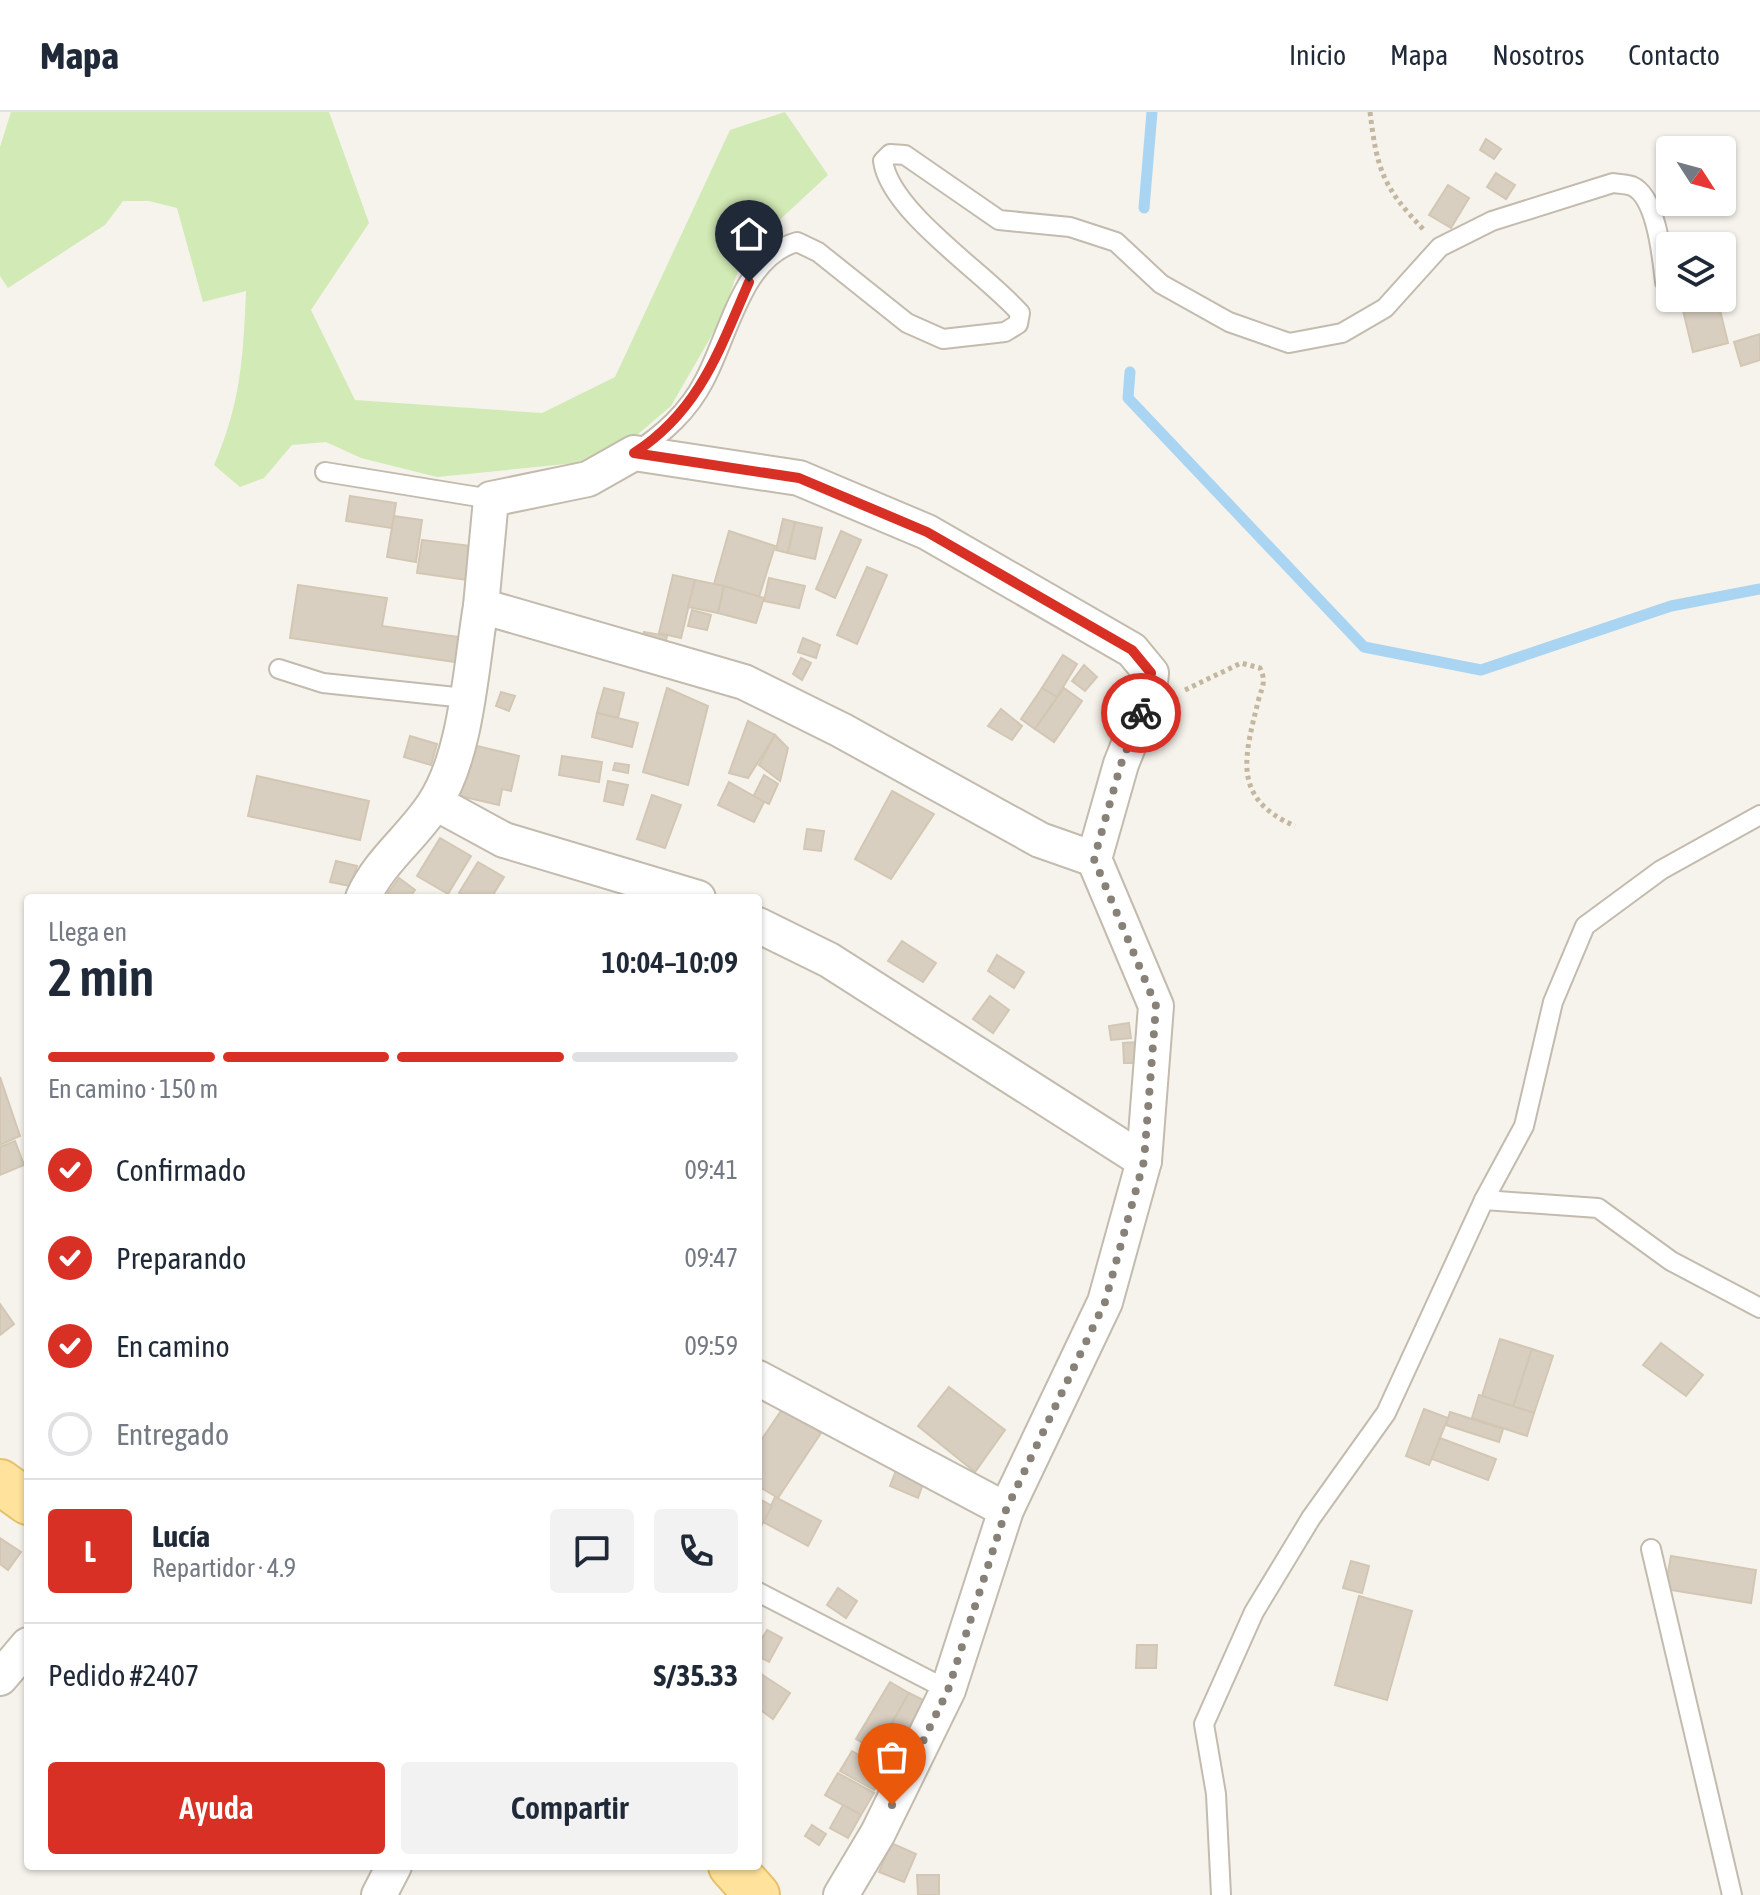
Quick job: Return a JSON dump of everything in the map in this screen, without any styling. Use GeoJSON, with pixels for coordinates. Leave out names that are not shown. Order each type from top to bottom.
{"type":"FeatureCollection","features":[{"type":"Feature","properties":{"kind":"main road"},"geometry":{"type":"LineString","coordinates":[[0,1482],[24,1499]]}},
{"type":"Feature","properties":{"kind":"main road"},"geometry":{"type":"LineString","coordinates":[[735,1870],[757,1895]]}},
{"type":"Feature","properties":{"kind":"street"},"geometry":{"type":"LineString","coordinates":[[365,894],[371,881],[436,803],[461,740],[481,606],[491,499],[588,479],[634,453],[799,478],[927,532],[1132,650],[1151,673],[1149,694],[1121,764],[1094,859],[1156,1006],[1144,1161],[1105,1302],[1006,1510],[948,1690],[878,1833],[841,1895]]}},
{"type":"Feature","properties":{"kind":"street"},"geometry":{"type":"LineString","coordinates":[[481,606],[744,682],[841,730],[1040,840],[1094,859]]}},
{"type":"Feature","properties":{"kind":"street"},"geometry":{"type":"LineString","coordinates":[[436,803],[504,840],[685,894]]}},
{"type":"Feature","properties":{"kind":"street"},"geometry":{"type":"LineString","coordinates":[[762,927],[829,960],[1144,1161]]}},
{"type":"Feature","properties":{"kind":"street"},"geometry":{"type":"LineString","coordinates":[[762,1380],[1006,1510]]}},
{"type":"Feature","properties":{"kind":"street"},"geometry":{"type":"LineString","coordinates":[[0,1678],[24,1650]]}},
{"type":"Feature","properties":{"kind":"street"},"geometry":{"type":"LineString","coordinates":[[379,1895],[392,1870]]}},
{"type":"Feature","properties":{"kind":"lane"},"geometry":{"type":"LineString","coordinates":[[634,453],[662,435],[686,409],[704,383],[749,282],[777,248],[797,242],[818,252],[907,323],[943,339],[1005,332],[1018,324],[1020,313],[944,244],[885,178],[883,161],[890,154],[905,155],[999,220],[1070,227],[1116,242],[1161,284],[1229,322],[1289,343],[1342,333],[1385,308],[1440,247],[1492,221],[1613,183],[1633,186],[1646,200],[1658,232]]}},
{"type":"Feature","properties":{"kind":"lane"},"geometry":{"type":"LineString","coordinates":[[325,472],[491,499]]}},
{"type":"Feature","properties":{"kind":"lane"},"geometry":{"type":"LineString","coordinates":[[279,669],[323,683],[465,698]]}},
{"type":"Feature","properties":{"kind":"lane"},"geometry":{"type":"LineString","coordinates":[[1221,1895],[1216,1794],[1204,1724],[1254,1612],[1311,1518],[1386,1413],[1484,1200],[1524,1126],[1553,1002],[1585,926],[1661,870],[1760,815]]}},
{"type":"Feature","properties":{"kind":"lane"},"geometry":{"type":"LineString","coordinates":[[1484,1200],[1598,1208],[1671,1261],[1760,1308]]}},
{"type":"Feature","properties":{"kind":"lane"},"geometry":{"type":"LineString","coordinates":[[1651,1549],[1732,1895]]}},
{"type":"Feature","properties":{"kind":"lane"},"geometry":{"type":"LineString","coordinates":[[762,1594],[948,1690]]}},
{"type":"Feature","properties":{"kind":"path"},"geometry":{"type":"LineString","coordinates":[[1370,112],[1374,147],[1390,194],[1440,247]]}},
{"type":"Feature","properties":{"kind":"path"},"geometry":{"type":"LineString","coordinates":[[1151,673],[1176,693],[1196,687],[1241,663],[1260,668],[1265,680],[1248,748],[1247,782],[1255,798],[1272,814],[1295,826]]}},
{"type":"Feature","properties":{"kind":"green space"},"geometry":{"type":"Polygon","coordinates":[[[11,112],[329,112],[369,223],[311,310],[355,400],[542,413],[615,377],[730,130],[785,112],[828,175],[745,252],[720,321],[671,406],[630,441],[576,463],[437,477],[361,458],[326,442],[292,445],[264,478],[240,487],[214,465],[230,421],[239,380],[246,291],[203,302],[177,208],[149,201],[123,201],[105,225],[8,288],[0,276],[0,147],[11,112]]]}},
{"type":"Feature","properties":{"kind":"building"},"geometry":{"type":"Polygon","coordinates":[[[1486,139],[1501,149],[1494,159],[1480,150],[1486,139]]]}},
{"type":"Feature","properties":{"kind":"building"},"geometry":{"type":"Polygon","coordinates":[[[1496,173],[1515,185],[1506,199],[1487,187],[1496,173]]]}},
{"type":"Feature","properties":{"kind":"building"},"geometry":{"type":"Polygon","coordinates":[[[1448,185],[1469,198],[1451,228],[1429,215],[1448,185]]]}},
{"type":"Feature","properties":{"kind":"building"},"geometry":{"type":"Polygon","coordinates":[[[1683,312],[1720,312],[1728,343],[1693,352],[1683,312]]]}},
{"type":"Feature","properties":{"kind":"building"},"geometry":{"type":"Polygon","coordinates":[[[1760,334],[1760,360],[1741,366],[1734,342],[1760,334]]]}},
{"type":"Feature","properties":{"kind":"building"},"geometry":{"type":"Polygon","coordinates":[[[350,496],[396,503],[392,528],[346,521],[350,496]]]}},
{"type":"Feature","properties":{"kind":"building"},"geometry":{"type":"Polygon","coordinates":[[[394,516],[422,520],[416,562],[387,557],[394,516]]]}},
{"type":"Feature","properties":{"kind":"building"},"geometry":{"type":"Polygon","coordinates":[[[783,519],[795,522],[788,553],[776,550],[783,519]]]}},
{"type":"Feature","properties":{"kind":"building"},"geometry":{"type":"Polygon","coordinates":[[[795,522],[822,528],[815,559],[788,553],[795,522]]]}},
{"type":"Feature","properties":{"kind":"building"},"geometry":{"type":"Polygon","coordinates":[[[729,531],[775,546],[759,597],[714,584],[729,531]]]}},
{"type":"Feature","properties":{"kind":"building"},"geometry":{"type":"Polygon","coordinates":[[[841,531],[861,540],[835,598],[816,589],[841,531]]]}},
{"type":"Feature","properties":{"kind":"building"},"geometry":{"type":"Polygon","coordinates":[[[422,540],[472,546],[468,580],[417,573],[422,540]]]}},
{"type":"Feature","properties":{"kind":"building"},"geometry":{"type":"Polygon","coordinates":[[[867,567],[887,575],[857,644],[837,635],[867,567]]]}},
{"type":"Feature","properties":{"kind":"building"},"geometry":{"type":"Polygon","coordinates":[[[673,575],[695,580],[681,638],[659,633],[673,575]]]}},
{"type":"Feature","properties":{"kind":"building"},"geometry":{"type":"Polygon","coordinates":[[[769,578],[805,586],[799,608],[764,601],[769,578]]]}},
{"type":"Feature","properties":{"kind":"building"},"geometry":{"type":"Polygon","coordinates":[[[695,580],[724,586],[718,613],[688,607],[695,580]]]}},
{"type":"Feature","properties":{"kind":"building"},"geometry":{"type":"Polygon","coordinates":[[[298,585],[387,598],[382,626],[466,638],[462,663],[290,638],[298,585]]]}},
{"type":"Feature","properties":{"kind":"building"},"geometry":{"type":"Polygon","coordinates":[[[724,586],[764,598],[756,623],[718,613],[724,586]]]}},
{"type":"Feature","properties":{"kind":"building"},"geometry":{"type":"Polygon","coordinates":[[[692,610],[711,615],[707,630],[688,626],[692,610]]]}},
{"type":"Feature","properties":{"kind":"building"},"geometry":{"type":"Polygon","coordinates":[[[644,632],[667,636],[663,654],[640,649],[644,632]]]}},
{"type":"Feature","properties":{"kind":"building"},"geometry":{"type":"Polygon","coordinates":[[[803,638],[820,645],[816,658],[798,652],[803,638]]]}},
{"type":"Feature","properties":{"kind":"building"},"geometry":{"type":"Polygon","coordinates":[[[1063,655],[1077,664],[1057,697],[1042,688],[1063,655]]]}},
{"type":"Feature","properties":{"kind":"building"},"geometry":{"type":"Polygon","coordinates":[[[801,658],[811,663],[802,680],[793,674],[801,658]]]}},
{"type":"Feature","properties":{"kind":"building"},"geometry":{"type":"Polygon","coordinates":[[[1084,665],[1097,677],[1085,691],[1072,681],[1084,665]]]}},
{"type":"Feature","properties":{"kind":"building"},"geometry":{"type":"Polygon","coordinates":[[[604,688],[624,693],[618,718],[597,713],[604,688]]]}},
{"type":"Feature","properties":{"kind":"building"},"geometry":{"type":"Polygon","coordinates":[[[667,688],[708,706],[688,785],[643,772],[667,688]]]}},
{"type":"Feature","properties":{"kind":"building"},"geometry":{"type":"Polygon","coordinates":[[[1042,688],[1057,697],[1035,729],[1021,719],[1042,688]]]}},
{"type":"Feature","properties":{"kind":"building"},"geometry":{"type":"Polygon","coordinates":[[[1064,688],[1082,701],[1054,742],[1035,729],[1064,688]]]}},
{"type":"Feature","properties":{"kind":"building"},"geometry":{"type":"Polygon","coordinates":[[[501,692],[515,696],[509,711],[496,706],[501,692]]]}},
{"type":"Feature","properties":{"kind":"building"},"geometry":{"type":"Polygon","coordinates":[[[1001,709],[1022,726],[1012,740],[988,726],[1001,709]]]}},
{"type":"Feature","properties":{"kind":"building"},"geometry":{"type":"Polygon","coordinates":[[[597,713],[638,723],[632,747],[592,737],[597,713]]]}},
{"type":"Feature","properties":{"kind":"building"},"geometry":{"type":"Polygon","coordinates":[[[748,721],[775,735],[748,778],[729,773],[748,721]]]}},
{"type":"Feature","properties":{"kind":"building"},"geometry":{"type":"Polygon","coordinates":[[[775,735],[788,748],[780,781],[759,765],[775,735]]]}},
{"type":"Feature","properties":{"kind":"building"},"geometry":{"type":"Polygon","coordinates":[[[410,736],[437,744],[431,765],[404,757],[410,736]]]}},
{"type":"Feature","properties":{"kind":"building"},"geometry":{"type":"Polygon","coordinates":[[[473,745],[519,756],[511,791],[502,789],[499,805],[460,796],[473,745]]]}},
{"type":"Feature","properties":{"kind":"building"},"geometry":{"type":"Polygon","coordinates":[[[562,756],[602,762],[599,782],[559,775],[562,756]]]}},
{"type":"Feature","properties":{"kind":"building"},"geometry":{"type":"Polygon","coordinates":[[[615,763],[629,765],[628,773],[613,770],[615,763]]]}},
{"type":"Feature","properties":{"kind":"building"},"geometry":{"type":"Polygon","coordinates":[[[764,775],[778,784],[769,804],[753,797],[764,775]]]}},
{"type":"Feature","properties":{"kind":"building"},"geometry":{"type":"Polygon","coordinates":[[[257,776],[369,801],[360,840],[248,816],[257,776]]]}},
{"type":"Feature","properties":{"kind":"building"},"geometry":{"type":"Polygon","coordinates":[[[608,781],[628,785],[623,805],[604,801],[608,781]]]}},
{"type":"Feature","properties":{"kind":"building"},"geometry":{"type":"Polygon","coordinates":[[[729,782],[764,802],[754,822],[718,805],[729,782]]]}},
{"type":"Feature","properties":{"kind":"building"},"geometry":{"type":"Polygon","coordinates":[[[892,791],[934,814],[891,879],[855,859],[892,791]]]}},
{"type":"Feature","properties":{"kind":"building"},"geometry":{"type":"Polygon","coordinates":[[[652,795],[681,805],[665,848],[637,839],[652,795]]]}},
{"type":"Feature","properties":{"kind":"building"},"geometry":{"type":"Polygon","coordinates":[[[807,829],[824,831],[821,851],[804,849],[807,829]]]}},
{"type":"Feature","properties":{"kind":"building"},"geometry":{"type":"Polygon","coordinates":[[[440,838],[471,856],[448,894],[417,876],[440,838]]]}},
{"type":"Feature","properties":{"kind":"building"},"geometry":{"type":"Polygon","coordinates":[[[336,861],[357,866],[350,886],[330,882],[336,861]]]}},
{"type":"Feature","properties":{"kind":"building"},"geometry":{"type":"Polygon","coordinates":[[[478,862],[504,877],[493,894],[459,893],[478,862]]]}},
{"type":"Feature","properties":{"kind":"building"},"geometry":{"type":"Polygon","coordinates":[[[399,878],[415,890],[412,894],[388,893],[399,878]]]}},
{"type":"Feature","properties":{"kind":"building"},"geometry":{"type":"Polygon","coordinates":[[[902,941],[936,963],[923,982],[888,961],[902,941]]]}},
{"type":"Feature","properties":{"kind":"building"},"geometry":{"type":"Polygon","coordinates":[[[997,955],[1024,972],[1014,988],[988,971],[997,955]]]}},
{"type":"Feature","properties":{"kind":"building"},"geometry":{"type":"Polygon","coordinates":[[[990,996],[1009,1010],[993,1033],[973,1019],[990,996]]]}},
{"type":"Feature","properties":{"kind":"building"},"geometry":{"type":"Polygon","coordinates":[[[1129,1023],[1131,1038],[1111,1040],[1109,1026],[1129,1023]]]}},
{"type":"Feature","properties":{"kind":"building"},"geometry":{"type":"Polygon","coordinates":[[[1138,1042],[1138,1063],[1124,1063],[1123,1043],[1138,1042]]]}},
{"type":"Feature","properties":{"kind":"building"},"geometry":{"type":"Polygon","coordinates":[[[0,1077],[20,1136],[0,1145],[0,1077]]]}},
{"type":"Feature","properties":{"kind":"building"},"geometry":{"type":"Polygon","coordinates":[[[15,1141],[24,1165],[0,1175],[0,1147],[15,1141]]]}},
{"type":"Feature","properties":{"kind":"building"},"geometry":{"type":"Polygon","coordinates":[[[0,1304],[14,1324],[0,1335],[0,1304]]]}},
{"type":"Feature","properties":{"kind":"building"},"geometry":{"type":"Polygon","coordinates":[[[1500,1339],[1532,1349],[1513,1407],[1482,1396],[1500,1339]]]}},
{"type":"Feature","properties":{"kind":"building"},"geometry":{"type":"Polygon","coordinates":[[[1661,1343],[1703,1375],[1686,1396],[1643,1365],[1661,1343]]]}},
{"type":"Feature","properties":{"kind":"building"},"geometry":{"type":"Polygon","coordinates":[[[1532,1349],[1553,1356],[1534,1413],[1513,1407],[1532,1349]]]}},
{"type":"Feature","properties":{"kind":"building"},"geometry":{"type":"Polygon","coordinates":[[[949,1387],[1005,1430],[975,1472],[918,1426],[949,1387]]]}},
{"type":"Feature","properties":{"kind":"building"},"geometry":{"type":"Polygon","coordinates":[[[1479,1395],[1534,1413],[1527,1436],[1472,1418],[1479,1395]]]}},
{"type":"Feature","properties":{"kind":"building"},"geometry":{"type":"Polygon","coordinates":[[[783,1408],[821,1433],[778,1498],[762,1488],[762,1439],[783,1408]]]}},
{"type":"Feature","properties":{"kind":"building"},"geometry":{"type":"Polygon","coordinates":[[[1424,1409],[1448,1418],[1429,1465],[1406,1456],[1424,1409]]]}},
{"type":"Feature","properties":{"kind":"building"},"geometry":{"type":"Polygon","coordinates":[[[1450,1412],[1503,1429],[1499,1442],[1446,1425],[1450,1412]]]}},
{"type":"Feature","properties":{"kind":"building"},"geometry":{"type":"Polygon","coordinates":[[[1440,1438],[1496,1459],[1488,1480],[1432,1459],[1440,1438]]]}},
{"type":"Feature","properties":{"kind":"building"},"geometry":{"type":"Polygon","coordinates":[[[897,1468],[925,1478],[918,1498],[890,1486],[897,1468]]]}},
{"type":"Feature","properties":{"kind":"building"},"geometry":{"type":"Polygon","coordinates":[[[775,1497],[821,1521],[808,1546],[763,1522],[775,1497]]]}},
{"type":"Feature","properties":{"kind":"building"},"geometry":{"type":"Polygon","coordinates":[[[762,1500],[772,1506],[762,1525],[762,1500]]]}},
{"type":"Feature","properties":{"kind":"building"},"geometry":{"type":"Polygon","coordinates":[[[0,1538],[21,1552],[8,1570],[0,1564],[0,1538]]]}},
{"type":"Feature","properties":{"kind":"building"},"geometry":{"type":"Polygon","coordinates":[[[1671,1556],[1756,1570],[1751,1603],[1665,1589],[1671,1556]]]}},
{"type":"Feature","properties":{"kind":"building"},"geometry":{"type":"Polygon","coordinates":[[[1351,1561],[1369,1566],[1362,1593],[1343,1588],[1351,1561]]]}},
{"type":"Feature","properties":{"kind":"building"},"geometry":{"type":"Polygon","coordinates":[[[838,1588],[857,1601],[846,1618],[827,1605],[838,1588]]]}},
{"type":"Feature","properties":{"kind":"building"},"geometry":{"type":"Polygon","coordinates":[[[1359,1596],[1412,1611],[1387,1700],[1335,1685],[1359,1596]]]}},
{"type":"Feature","properties":{"kind":"building"},"geometry":{"type":"Polygon","coordinates":[[[767,1630],[782,1638],[769,1662],[762,1658],[762,1638],[767,1630]]]}},
{"type":"Feature","properties":{"kind":"building"},"geometry":{"type":"Polygon","coordinates":[[[1137,1645],[1157,1645],[1156,1668],[1136,1668],[1137,1645]]]}},
{"type":"Feature","properties":{"kind":"building"},"geometry":{"type":"Polygon","coordinates":[[[762,1675],[790,1693],[773,1719],[762,1711],[762,1675]]]}},
{"type":"Feature","properties":{"kind":"building"},"geometry":{"type":"Polygon","coordinates":[[[890,1682],[909,1693],[876,1751],[856,1739],[890,1682]]]}},
{"type":"Feature","properties":{"kind":"building"},"geometry":{"type":"Polygon","coordinates":[[[909,1693],[929,1703],[910,1734],[892,1723],[909,1693]]]}},
{"type":"Feature","properties":{"kind":"building"},"geometry":{"type":"Polygon","coordinates":[[[892,1723],[910,1734],[894,1761],[876,1751],[892,1723]]]}},
{"type":"Feature","properties":{"kind":"building"},"geometry":{"type":"Polygon","coordinates":[[[852,1751],[868,1760],[872,1753],[890,1763],[874,1790],[840,1771],[852,1751]]]}},
{"type":"Feature","properties":{"kind":"building"},"geometry":{"type":"Polygon","coordinates":[[[838,1773],[874,1793],[861,1815],[825,1795],[838,1773]]]}},
{"type":"Feature","properties":{"kind":"building"},"geometry":{"type":"Polygon","coordinates":[[[843,1805],[861,1815],[848,1838],[830,1828],[843,1805]]]}},
{"type":"Feature","properties":{"kind":"building"},"geometry":{"type":"Polygon","coordinates":[[[812,1825],[826,1834],[819,1845],[805,1836],[812,1825]]]}},
{"type":"Feature","properties":{"kind":"building"},"geometry":{"type":"Polygon","coordinates":[[[891,1843],[916,1854],[904,1882],[879,1872],[891,1843]]]}},
{"type":"Feature","properties":{"kind":"building"},"geometry":{"type":"Polygon","coordinates":[[[917,1875],[939,1875],[939,1895],[918,1895],[917,1875]]]}},
{"type":"Feature","properties":{"kind":"waterway"},"geometry":{"type":"LineString","coordinates":[[1144,208],[1152,112]]}},
{"type":"Feature","properties":{"kind":"waterway"},"geometry":{"type":"LineString","coordinates":[[1130,372],[1128,398],[1364,647],[1481,670],[1671,606],[1760,589]]}},
{"type":"Feature","properties":{"kind":"way so far"},"geometry":{"type":"LineString","coordinates":[[892,1805],[948,1690],[1006,1510],[1105,1302],[1144,1161],[1156,1006],[1094,859],[1121,764],[1141,713]]}},
{"type":"Feature","properties":{"kind":"route"},"geometry":{"type":"LineString","coordinates":[[749,282],[704,383],[662,435],[634,453],[799,478],[927,532],[1132,650],[1151,673],[1149,694],[1141,713]]}}]}
